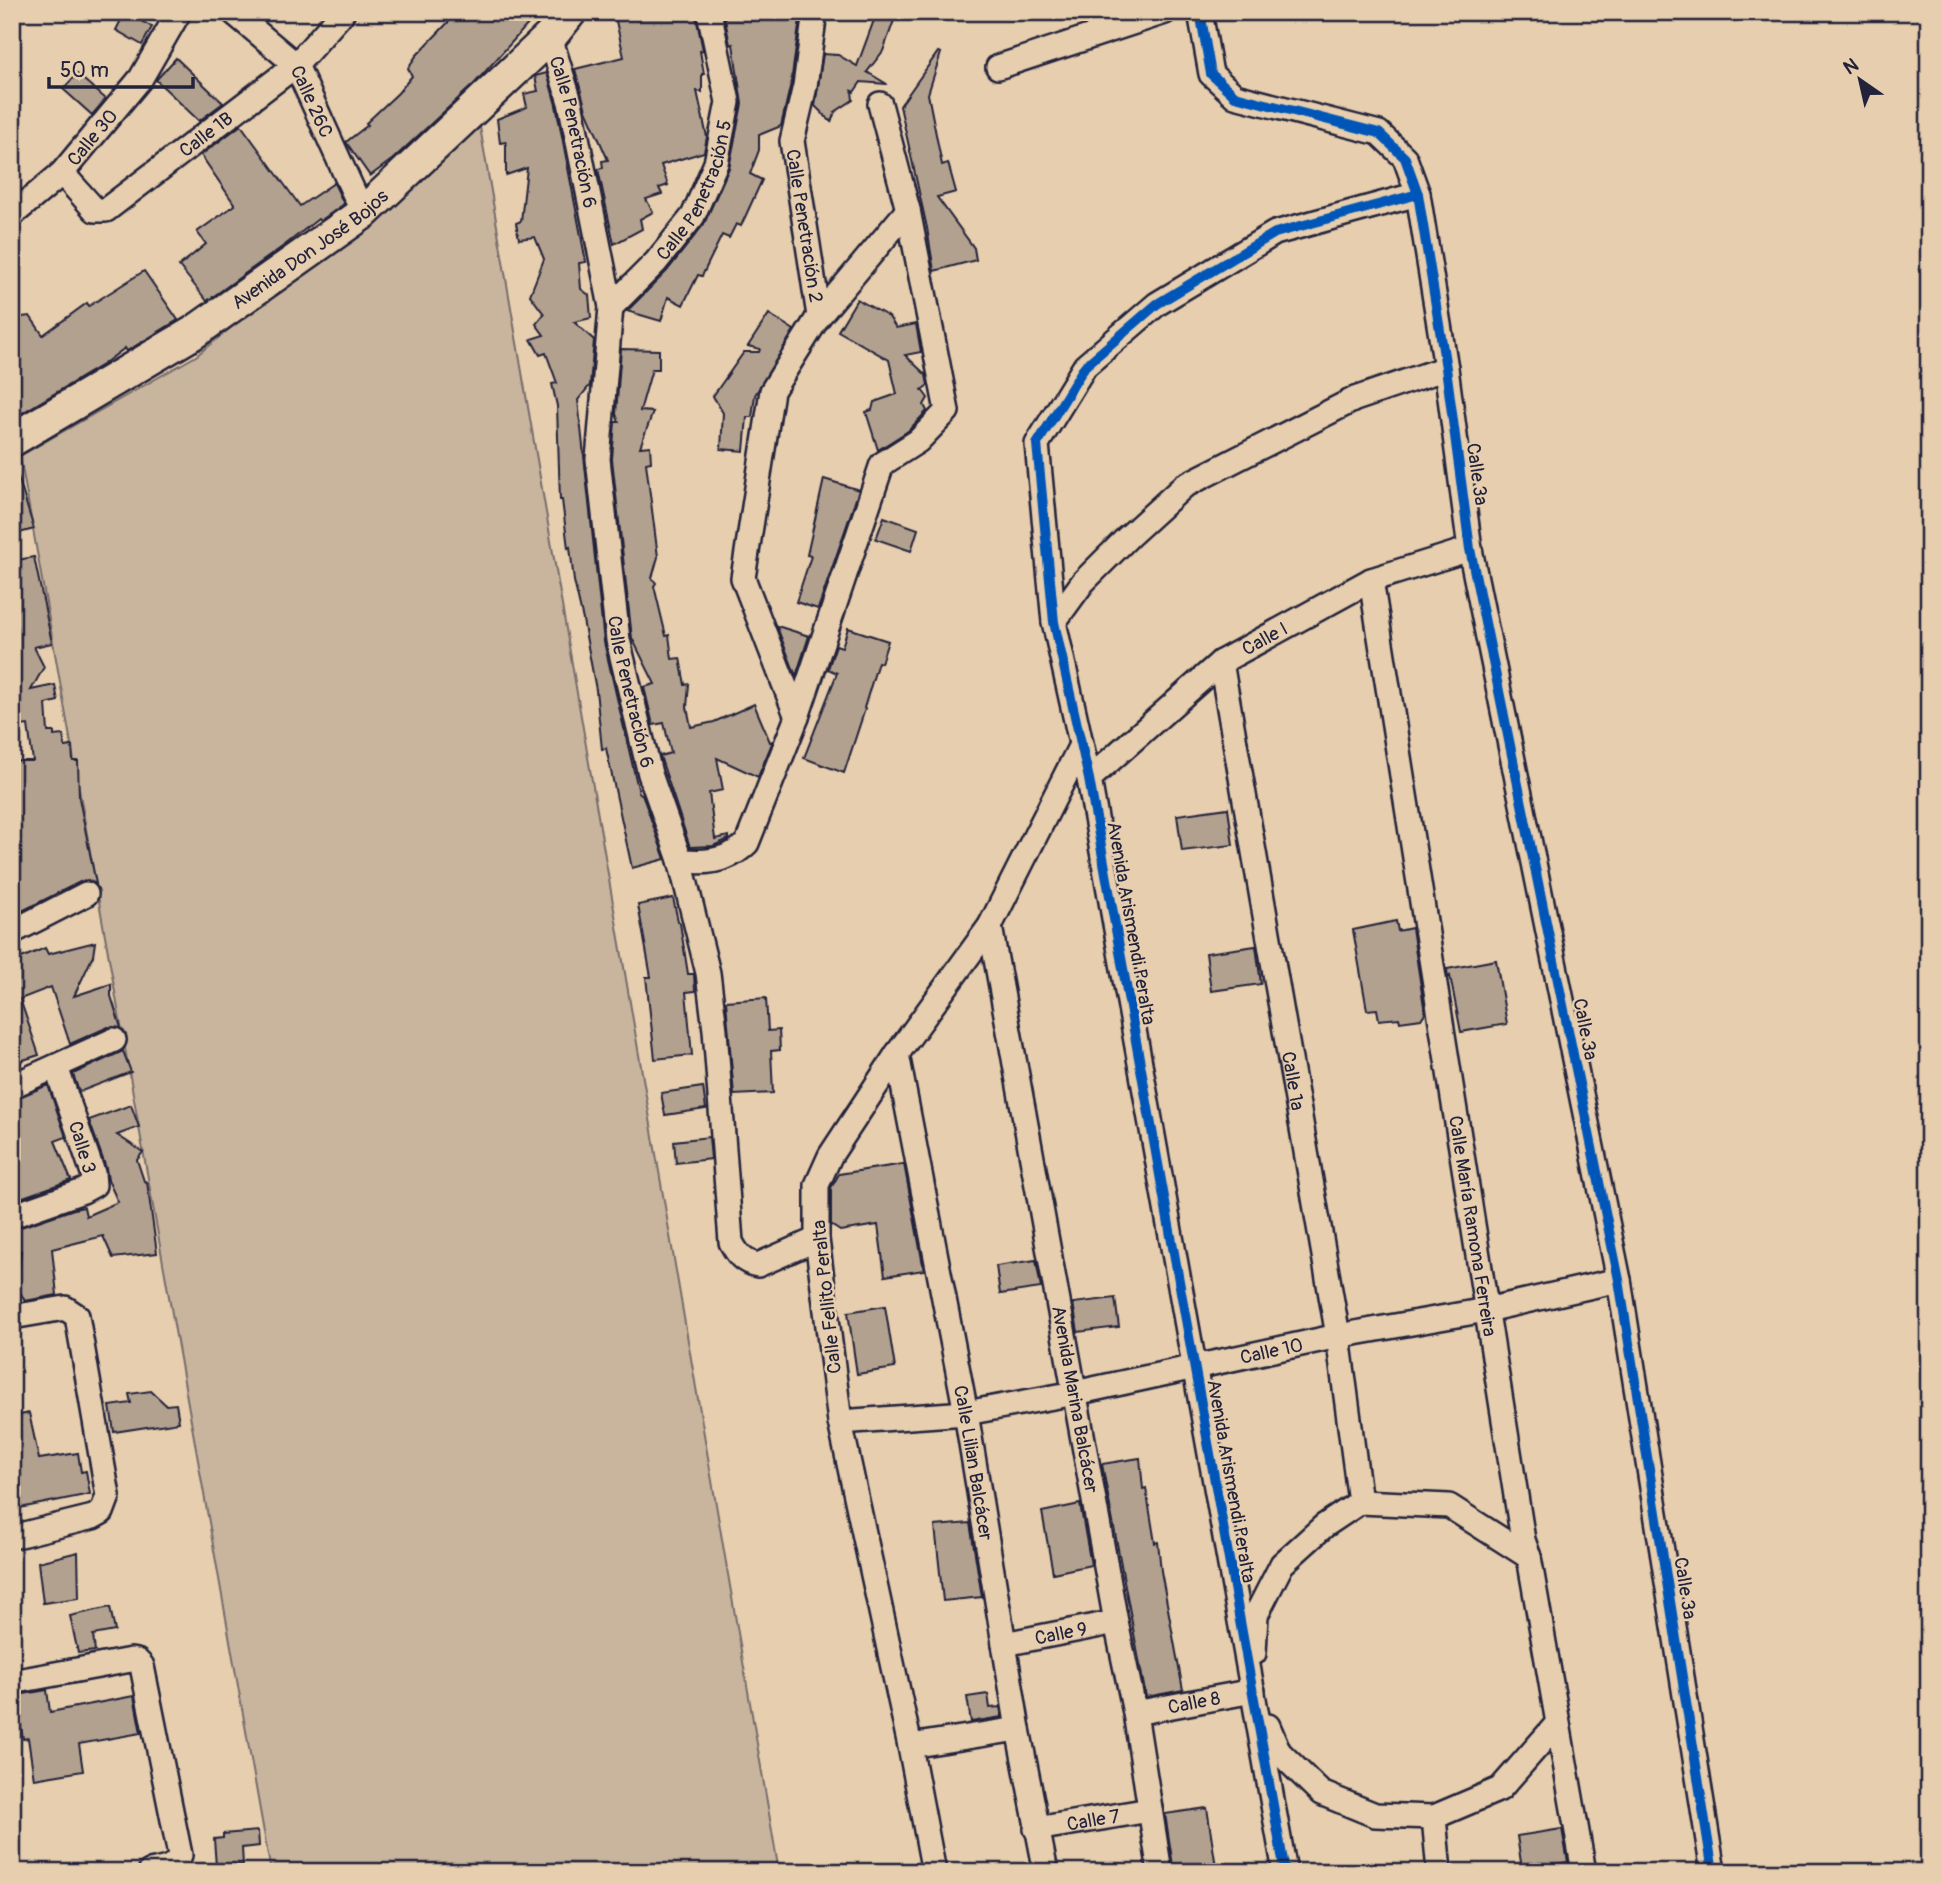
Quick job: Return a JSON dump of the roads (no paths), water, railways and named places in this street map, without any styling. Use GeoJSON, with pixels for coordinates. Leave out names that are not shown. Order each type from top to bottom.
{"type":"FeatureCollection","features":[{"type":"Feature","properties":{"kind":"street","name":"Calle 30"},"geometry":{"type":"LineString","coordinates":[[12,215],[62,173],[141,78],[179,12]]}},
{"type":"Feature","properties":{"kind":"street","name":"Calle 26C"},"geometry":{"type":"LineString","coordinates":[[233,12],[296,65],[363,213]]}},
{"type":"Feature","properties":{"kind":"street","name":"Calle 1B"},"geometry":{"type":"LineString","coordinates":[[62,173],[95,210],[106,210],[296,65],[342,12]]}},
{"type":"Feature","properties":{"kind":"street","name":"Avenida Don José Bojos"},"geometry":{"type":"LineString","coordinates":[[12,440],[193,334],[363,213],[550,37],[570,12]]}},
{"type":"Feature","properties":{"kind":"street","name":"Calle Penetración 5"},"geometry":{"type":"LineString","coordinates":[[611,307],[656,262],[692,216],[716,163],[728,102],[709,12]]}},
{"type":"Feature","properties":{"kind":"street","name":"Calle Penetración 2"},"geometry":{"type":"LineString","coordinates":[[815,12],[805,86],[792,141],[820,316]]}},
{"type":"Feature","properties":{"kind":"street"},"geometry":{"type":"LineString","coordinates":[[998,67],[1165,12]]}},
{"type":"Feature","properties":{"kind":"street","name":"Calle 3a"},"geometry":{"type":"LineString","coordinates":[[1200,12],[1211,74],[1235,96],[1380,133],[1405,158],[1418,194],[1446,368],[1470,549],[1619,1280],[1713,1872]]}},
{"type":"Feature","properties":{"kind":"street","name":"Calle Penetración 6"},"geometry":{"type":"LineString","coordinates":[[550,37],[570,102],[611,307],[598,459],[618,640],[650,774],[680,860],[708,973],[715,1030],[731,1242],[738,1254],[748,1263],[758,1265],[817,1239]]}},
{"type":"Feature","properties":{"kind":"street"},"geometry":{"type":"LineString","coordinates":[[680,860],[701,863],[717,859],[737,853],[747,843],[797,717],[881,464],[918,441],[947,411],[908,210],[880,104]]}},
{"type":"Feature","properties":{"kind":"street","name":"Avenida Arismendi Peralta"},"geometry":{"type":"LineString","coordinates":[[1285,1872],[1089,779],[1054,622],[1037,444],[1085,366],[1157,304],[1275,233],[1418,194]]}},
{"type":"Feature","properties":{"kind":"street"},"geometry":{"type":"LineString","coordinates":[[797,717],[743,578],[772,391],[820,316],[908,210]]}},
{"type":"Feature","properties":{"kind":"street"},"geometry":{"type":"LineString","coordinates":[[1054,622],[1083,582],[1184,486],[1354,399],[1446,368]]}},
{"type":"Feature","properties":{"kind":"street","name":"Calle I"},"geometry":{"type":"LineString","coordinates":[[1089,779],[1222,662],[1371,580],[1470,549]]}},
{"type":"Feature","properties":{"kind":"street","name":"Calle María Ramona Ferreira"},"geometry":{"type":"LineString","coordinates":[[1371,580],[1523,1540],[1529,1557],[1584,1872]]}},
{"type":"Feature","properties":{"kind":"street","name":"Calle 1a"},"geometry":{"type":"LineString","coordinates":[[1222,662],[1338,1336],[1360,1502]]}},
{"type":"Feature","properties":{"kind":"street","name":"Calle Fellito Peralta"},"geometry":{"type":"LineString","coordinates":[[934,1872],[910,1746],[840,1422],[817,1239],[817,1185],[822,1170],[898,1054],[990,926],[1082,745]]}},
{"type":"Feature","properties":{"kind":"street"},"geometry":{"type":"LineString","coordinates":[[13,929],[86,894]]}},
{"type":"Feature","properties":{"kind":"street","name":"Avenida Marina Balcácer"},"geometry":{"type":"LineString","coordinates":[[990,926],[1116,1622],[1135,1713],[1160,1872]]}},
{"type":"Feature","properties":{"kind":"street"},"geometry":{"type":"LineString","coordinates":[[12,1087],[114,1040]]}},
{"type":"Feature","properties":{"kind":"street","name":"Calle Lilian Balcácer"},"geometry":{"type":"LineString","coordinates":[[898,1054],[966,1413],[1018,1729],[1045,1872]]}},
{"type":"Feature","properties":{"kind":"street","name":"Calle 3"},"geometry":{"type":"LineString","coordinates":[[12,1216],[94,1185],[93,1173],[56,1067]]}},
{"type":"Feature","properties":{"kind":"street","name":"Calle 10"},"geometry":{"type":"LineString","coordinates":[[840,1422],[966,1413],[1074,1393],[1338,1336],[1486,1310],[1619,1280]]}},
{"type":"Feature","properties":{"kind":"street"},"geometry":{"type":"LineString","coordinates":[[12,1317],[65,1308],[77,1316],[108,1496],[102,1512],[93,1517],[12,1537]]}},
{"type":"Feature","properties":{"kind":"street"},"geometry":{"type":"LineString","coordinates":[[1529,1557],[1448,1506],[1360,1502],[1324,1526],[1282,1564],[1256,1615],[1252,1691],[1279,1752],[1321,1793],[1375,1815],[1434,1816],[1500,1789],[1557,1724]]}},
{"type":"Feature","properties":{"kind":"street","name":"Calle 9"},"geometry":{"type":"LineString","coordinates":[[1004,1644],[1116,1622]]}},
{"type":"Feature","properties":{"kind":"street"},"geometry":{"type":"LineString","coordinates":[[12,1682],[131,1660],[138,1661],[142,1666],[180,1855],[178,1861],[169,1868],[150,1872]]}},
{"type":"Feature","properties":{"kind":"street","name":"Calle 8"},"geometry":{"type":"LineString","coordinates":[[1135,1713],[1252,1691]]}},
{"type":"Feature","properties":{"kind":"street"},"geometry":{"type":"LineString","coordinates":[[910,1746],[1018,1729]]}},
{"type":"Feature","properties":{"kind":"street","name":"Calle 7"},"geometry":{"type":"LineString","coordinates":[[1036,1829],[1150,1810]]}},
{"type":"Feature","properties":{"kind":"street"},"geometry":{"type":"LineString","coordinates":[[1434,1816],[1439,1872]]}}]}
